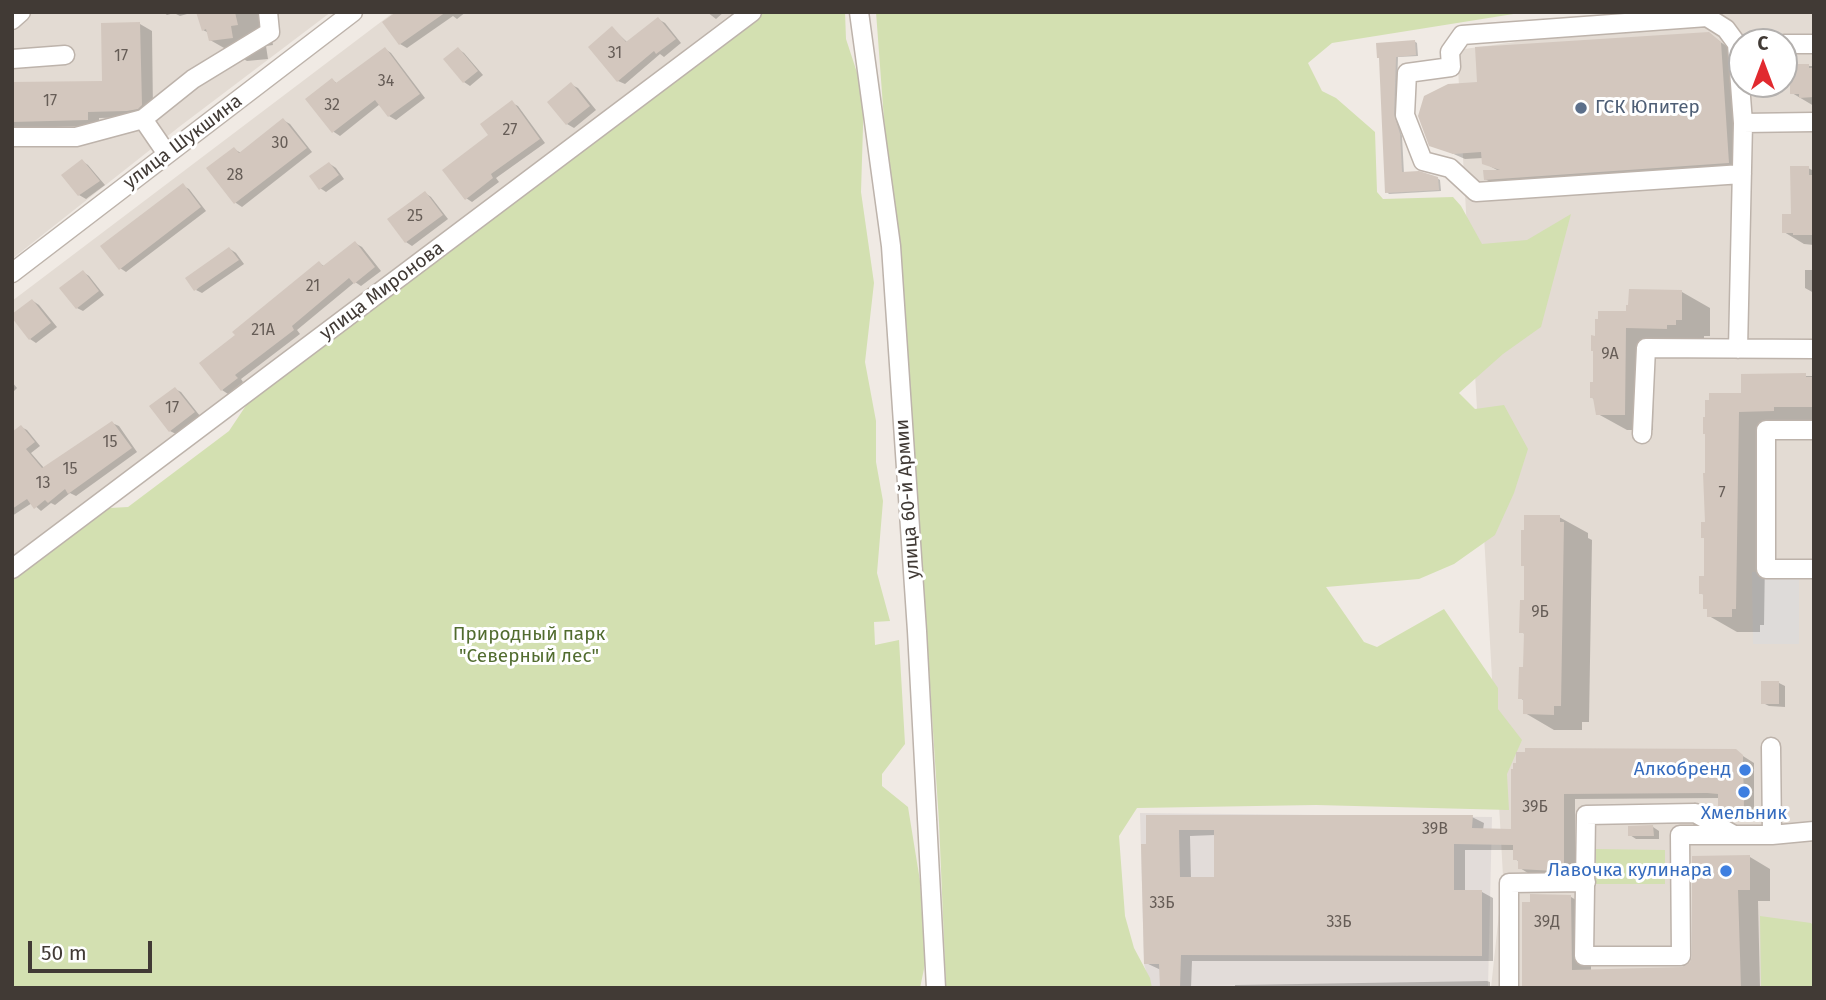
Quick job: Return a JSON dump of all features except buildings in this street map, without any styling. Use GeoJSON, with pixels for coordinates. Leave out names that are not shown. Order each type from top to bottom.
{"type":"FeatureCollection","features":[{"type":"Feature","properties":{"kind":"street"},"geometry":{"type":"LineString","coordinates":[[12,20],[21,12]]}},
{"type":"Feature","properties":{"kind":"street"},"geometry":{"type":"LineString","coordinates":[[12,137],[76,137],[143,119],[193,79],[271,32],[268,12]]}},
{"type":"Feature","properties":{"kind":"street","name":"улица Шукшина"},"geometry":{"type":"LineString","coordinates":[[12,273],[353,12]]}},
{"type":"Feature","properties":{"kind":"street","name":"улица Миронова"},"geometry":{"type":"LineString","coordinates":[[12,569],[752,12]]}},
{"type":"Feature","properties":{"kind":"street","name":"улица 60-й Армии"},"geometry":{"type":"LineString","coordinates":[[859,12],[891,246],[917,631],[936,988]]}},
{"type":"Feature","properties":{"kind":"street"},"geometry":{"type":"LineString","coordinates":[[1728,31],[1707,17],[1462,36],[1450,52],[1451,67],[1407,72],[1405,115],[1423,161],[1450,168],[1476,192],[1742,174]]}},
{"type":"Feature","properties":{"kind":"street"},"geometry":{"type":"LineString","coordinates":[[12,59],[65,55]]}},
{"type":"Feature","properties":{"kind":"street"},"geometry":{"type":"LineString","coordinates":[[1738,349],[1742,98]]}},
{"type":"Feature","properties":{"kind":"street"},"geometry":{"type":"LineString","coordinates":[[143,119],[167,154]]}},
{"type":"Feature","properties":{"kind":"street"},"geometry":{"type":"LineString","coordinates":[[1743,123],[1814,122]]}},
{"type":"Feature","properties":{"kind":"street"},"geometry":{"type":"LineString","coordinates":[[1642,434],[1646,348],[1814,349]]}},
{"type":"Feature","properties":{"kind":"street"},"geometry":{"type":"LineString","coordinates":[[1814,430],[1766,430],[1766,569],[1814,569]]}},
{"type":"Feature","properties":{"kind":"street"},"geometry":{"type":"LineString","coordinates":[[1770,747],[1772,835]]}},
{"type":"Feature","properties":{"kind":"street"},"geometry":{"type":"LineString","coordinates":[[1734,835],[1695,813],[1586,815],[1584,956],[1681,956],[1680,835],[1734,835],[1772,835],[1814,831]]}},
{"type":"Feature","properties":{"kind":"street"},"geometry":{"type":"LineString","coordinates":[[1509,988],[1509,883],[1586,882]]}},
{"type":"Feature","properties":{"kind":"shaded area"},"geometry":{"type":"Polygon","coordinates":[[[12,12],[331,12],[179,127],[12,259],[12,12]]]}},
{"type":"Feature","properties":{"kind":"shaded area"},"geometry":{"type":"Polygon","coordinates":[[[394,12],[734,12],[12,562],[12,301],[394,12]]]}},
{"type":"Feature","properties":{"kind":"shaded area"},"geometry":{"type":"Polygon","coordinates":[[[1734,12],[1814,12],[1814,988],[1491,988],[1503,876],[1457,50],[1734,12]]]}},
{"type":"Feature","properties":{"kind":"shaded area"},"geometry":{"type":"Polygon","coordinates":[[[1752,572],[1799,572],[1799,644],[1753,644],[1752,572]]]}},
{"type":"Feature","properties":{"kind":"shaded area"},"geometry":{"type":"Polygon","coordinates":[[[1140,813],[1492,817],[1488,988],[1151,988],[1144,964],[1140,813]]]}},
{"type":"Feature","properties":{"kind":"green space","name":"Природный парк \"Северный лес\""},"geometry":{"type":"Polygon","coordinates":[[[752,12],[845,12],[846,39],[864,94],[861,192],[874,283],[865,362],[876,421],[876,462],[883,501],[877,573],[890,621],[874,622],[875,645],[899,640],[905,744],[882,774],[882,786],[908,807],[920,881],[925,964],[920,988],[12,988],[12,569],[91,509],[128,507],[229,431],[263,380],[752,12]]]}},
{"type":"Feature","properties":{"kind":"green space"},"geometry":{"type":"Polygon","coordinates":[[[876,12],[1526,12],[1332,43],[1308,63],[1322,91],[1336,98],[1375,132],[1377,192],[1383,199],[1453,197],[1482,244],[1527,240],[1571,214],[1541,327],[1503,354],[1459,393],[1475,409],[1504,405],[1528,449],[1514,493],[1495,535],[1454,564],[1419,579],[1326,587],[1364,642],[1377,647],[1444,609],[1498,688],[1498,709],[1522,740],[1507,774],[1509,810],[1316,805],[1137,808],[1119,836],[1125,916],[1134,948],[1150,978],[1152,988],[946,988],[939,822],[924,594],[919,591],[876,12]]]}},
{"type":"Feature","properties":{"kind":"green space"},"geometry":{"type":"Polygon","coordinates":[[[1596,849],[1665,850],[1665,884],[1596,884],[1596,849]]]}},
{"type":"Feature","properties":{"kind":"green space"},"geometry":{"type":"Polygon","coordinates":[[[1760,916],[1811,923],[1814,928],[1814,988],[1761,988],[1760,916]]]}},
{"type":"Feature","properties":{"kind":"place","name":"ГСК Юпитер"},"geometry":{"type":"Point","coordinates":[1581,108]}},
{"type":"Feature","properties":{"kind":"place","name":"Алкобренд"},"geometry":{"type":"Point","coordinates":[1745,770]}},
{"type":"Feature","properties":{"kind":"place","name":"Хмельник"},"geometry":{"type":"Point","coordinates":[1744,792]}},
{"type":"Feature","properties":{"kind":"place","name":"Лавочка кулинара"},"geometry":{"type":"Point","coordinates":[1726,871]}}]}
